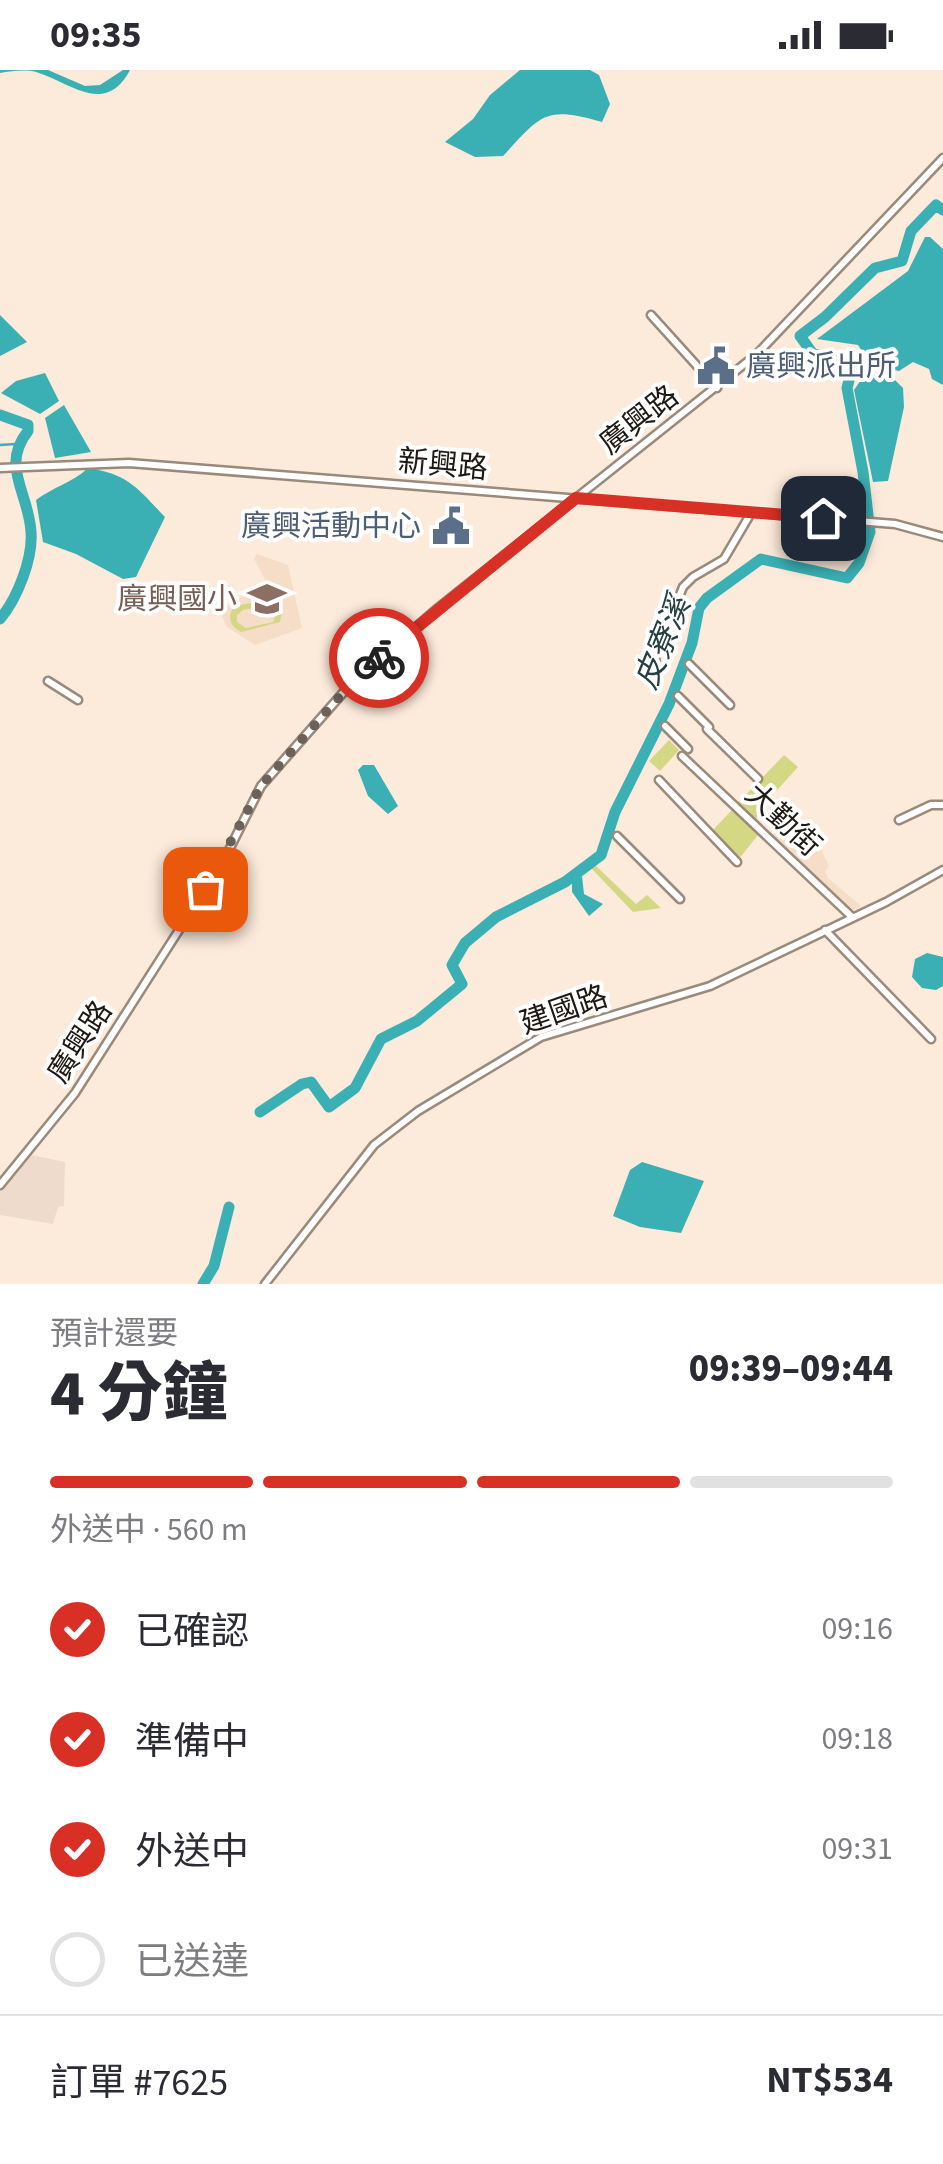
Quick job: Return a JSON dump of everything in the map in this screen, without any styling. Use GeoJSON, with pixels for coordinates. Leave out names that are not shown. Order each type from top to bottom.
{"type":"FeatureCollection","features":[{"type":"Feature","properties":{"kind":"street","name":"廣興路"},"geometry":{"type":"LineString","coordinates":[[0,1185],[74,1093],[225,858],[261,786],[349,686],[757,354],[943,158]]}},
{"type":"Feature","properties":{"kind":"street"},"geometry":{"type":"LineString","coordinates":[[651,315],[717,388]]}},
{"type":"Feature","properties":{"kind":"street","name":"新興路"},"geometry":{"type":"LineString","coordinates":[[3,468],[128,463],[876,522],[943,536]]}},
{"type":"Feature","properties":{"kind":"street"},"geometry":{"type":"LineString","coordinates":[[657,673],[655,658],[683,587],[693,576],[724,559],[751,513]]}},
{"type":"Feature","properties":{"kind":"street"},"geometry":{"type":"LineString","coordinates":[[690,664],[730,705]]}},
{"type":"Feature","properties":{"kind":"street"},"geometry":{"type":"LineString","coordinates":[[48,680],[78,700]]}},
{"type":"Feature","properties":{"kind":"street"},"geometry":{"type":"LineString","coordinates":[[678,696],[758,779]]}},
{"type":"Feature","properties":{"kind":"street"},"geometry":{"type":"LineString","coordinates":[[666,726],[688,749]]}},
{"type":"Feature","properties":{"kind":"street","name":"大勤街"},"geometry":{"type":"LineString","coordinates":[[682,756],[852,917]]}},
{"type":"Feature","properties":{"kind":"street"},"geometry":{"type":"LineString","coordinates":[[659,780],[737,862]]}},
{"type":"Feature","properties":{"kind":"street"},"geometry":{"type":"LineString","coordinates":[[899,820],[931,805],[943,805]]}},
{"type":"Feature","properties":{"kind":"street"},"geometry":{"type":"LineString","coordinates":[[617,836],[680,899]]}},
{"type":"Feature","properties":{"kind":"street","name":"建國路"},"geometry":{"type":"LineString","coordinates":[[265,1284],[374,1145],[394,1127],[476,1074],[541,1037],[710,986],[888,901],[943,870]]}},
{"type":"Feature","properties":{"kind":"street"},"geometry":{"type":"LineString","coordinates":[[826,930],[931,1039]]}},
{"type":"Feature","properties":{"kind":"shaded area","name":"廣興國小"},"geometry":{"type":"Polygon","coordinates":[[[257,554],[288,565],[302,628],[255,645],[227,627],[219,610],[267,583],[254,559],[257,554]]]}},
{"type":"Feature","properties":{"kind":"shaded area"},"geometry":{"type":"Polygon","coordinates":[[[790,823],[794,833],[810,827],[829,866],[825,871],[828,878],[861,906],[850,911],[772,835],[790,823]]]}},
{"type":"Feature","properties":{"kind":"shaded area"},"geometry":{"type":"Polygon","coordinates":[[[27,1154],[65,1162],[64,1206],[58,1207],[53,1224],[0,1215],[0,1190],[27,1154]]]}},
{"type":"Feature","properties":{"kind":"green space"},"geometry":{"type":"Polygon","coordinates":[[[276,598],[282,611],[280,622],[241,632],[230,620],[235,606],[276,598]],[[269,605],[243,610],[237,615],[237,622],[246,628],[273,622],[277,612],[269,605]]]}},
{"type":"Feature","properties":{"kind":"green space"},"geometry":{"type":"Polygon","coordinates":[[[669,740],[679,750],[660,771],[649,761],[669,740]]]}},
{"type":"Feature","properties":{"kind":"green space"},"geometry":{"type":"Polygon","coordinates":[[[784,755],[798,767],[759,810],[756,820],[738,803],[784,755]]]}},
{"type":"Feature","properties":{"kind":"green space"},"geometry":{"type":"Polygon","coordinates":[[[733,809],[758,835],[738,860],[711,832],[733,809]]]}},
{"type":"Feature","properties":{"kind":"green space"},"geometry":{"type":"Polygon","coordinates":[[[595,865],[636,904],[647,895],[661,908],[633,912],[591,868],[595,865]]]}},
{"type":"Feature","properties":{"kind":"water"},"geometry":{"type":"Polygon","coordinates":[[[0,70],[48,70],[85,86],[100,85],[123,70],[130,70],[109,92],[97,94],[32,71],[0,70]]]}},
{"type":"Feature","properties":{"kind":"water"},"geometry":{"type":"Polygon","coordinates":[[[520,70],[590,70],[599,75],[610,104],[602,122],[568,115],[546,117],[503,156],[475,157],[445,142],[473,119],[490,95],[520,70]]]}},
{"type":"Feature","properties":{"kind":"water"},"geometry":{"type":"Polygon","coordinates":[[[925,237],[943,249],[943,385],[932,379],[929,369],[913,362],[899,371],[871,365],[858,345],[817,339],[908,271],[925,237]]]}},
{"type":"Feature","properties":{"kind":"water"},"geometry":{"type":"Polygon","coordinates":[[[0,315],[27,342],[0,356],[0,315]]]}},
{"type":"Feature","properties":{"kind":"water"},"geometry":{"type":"Polygon","coordinates":[[[45,373],[59,401],[40,414],[1,393],[16,381],[45,373]]]}},
{"type":"Feature","properties":{"kind":"water"},"geometry":{"type":"Polygon","coordinates":[[[863,377],[894,379],[903,388],[904,407],[888,481],[873,482],[854,390],[863,377]]]}},
{"type":"Feature","properties":{"kind":"water"},"geometry":{"type":"Polygon","coordinates":[[[64,405],[91,452],[55,458],[45,418],[64,405]]]}},
{"type":"Feature","properties":{"kind":"water"},"geometry":{"type":"Polygon","coordinates":[[[88,468],[123,479],[165,517],[136,577],[123,579],[43,542],[36,500],[88,468]]]}},
{"type":"Feature","properties":{"kind":"water"},"geometry":{"type":"Polygon","coordinates":[[[363,765],[374,765],[398,806],[388,814],[368,796],[358,770],[363,765]]]}},
{"type":"Feature","properties":{"kind":"water"},"geometry":{"type":"Polygon","coordinates":[[[582,876],[584,894],[603,904],[589,916],[572,892],[572,883],[582,876]]]}},
{"type":"Feature","properties":{"kind":"water"},"geometry":{"type":"Polygon","coordinates":[[[927,953],[943,957],[943,986],[936,990],[922,988],[912,977],[915,959],[927,953]]]}},
{"type":"Feature","properties":{"kind":"water"},"geometry":{"type":"Polygon","coordinates":[[[642,1162],[704,1181],[681,1233],[640,1227],[613,1216],[630,1170],[642,1162]]]}},
{"type":"Feature","properties":{"kind":"waterway","name":"皮寮溪"},"geometry":{"type":"LineString","coordinates":[[260,1112],[302,1084],[311,1082],[329,1107],[355,1088],[381,1039],[417,1021],[462,984],[452,965],[465,943],[496,917],[565,882],[601,855],[615,812],[669,704],[692,643],[699,608],[707,598],[761,559],[847,578],[859,563],[870,532],[847,388],[853,365],[847,358],[813,354],[800,336],[875,268],[902,261],[911,231],[936,205],[943,210]]}},
{"type":"Feature","properties":{"kind":"waterway"},"geometry":{"type":"LineString","coordinates":[[0,415],[28,425],[16,456],[16,468],[31,532],[23,578],[0,619]]}},
{"type":"Feature","properties":{"kind":"waterway"},"geometry":{"type":"LineString","coordinates":[[0,445],[16,444]]}},
{"type":"Feature","properties":{"kind":"waterway","name":"皮寮溪"},"geometry":{"type":"LineString","coordinates":[[203,1284],[214,1266],[229,1207]]}},
{"type":"Feature","properties":{"kind":"way so far"},"geometry":{"type":"LineString","coordinates":[[205,889],[261,786],[349,686],[379,658]]}},
{"type":"Feature","properties":{"kind":"place","name":"廣興派出所"},"geometry":{"type":"Point","coordinates":[716,366]}},
{"type":"Feature","properties":{"kind":"place","name":"廣興活動中心"},"geometry":{"type":"Point","coordinates":[451,526]}},
{"type":"Feature","properties":{"kind":"place","name":"廣興國小"},"geometry":{"type":"Point","coordinates":[267,599]}},
{"type":"Feature","properties":{"kind":"route"},"geometry":{"type":"LineString","coordinates":[[379,658],[576,498],[823,518]]}}]}
